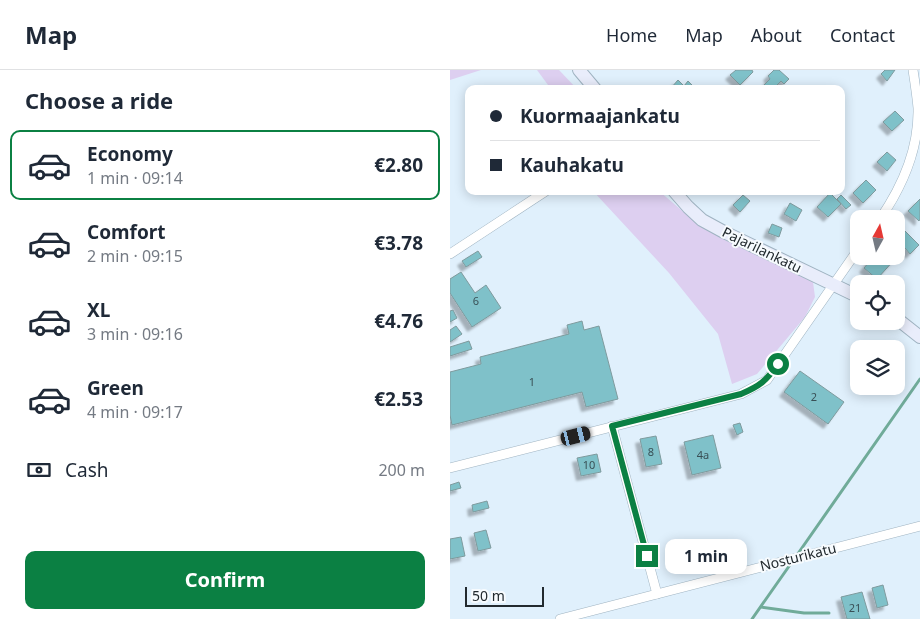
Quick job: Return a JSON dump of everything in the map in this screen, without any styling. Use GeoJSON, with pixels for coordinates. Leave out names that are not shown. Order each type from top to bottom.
{"type":"FeatureCollection","features":[{"type":"Feature","properties":{"kind":"street"},"geometry":{"type":"LineString","coordinates":[[579,70],[592,85]]}},
{"type":"Feature","properties":{"kind":"street"},"geometry":{"type":"LineString","coordinates":[[886,210],[904,176],[916,139],[918,109],[914,70]]}},
{"type":"Feature","properties":{"kind":"street"},"geometry":{"type":"LineString","coordinates":[[450,254],[540,195]]}},
{"type":"Feature","properties":{"kind":"street","name":"Pajarilankatu"},"geometry":{"type":"LineString","coordinates":[[678,195],[702,220],[850,293]]}},
{"type":"Feature","properties":{"kind":"street"},"geometry":{"type":"LineString","coordinates":[[450,468],[741,394],[753,389],[766,380],[850,261]]}},
{"type":"Feature","properties":{"kind":"street"},"geometry":{"type":"LineString","coordinates":[[905,325],[920,336]]}},
{"type":"Feature","properties":{"kind":"street"},"geometry":{"type":"LineString","coordinates":[[612,426],[657,594]]}},
{"type":"Feature","properties":{"kind":"street","name":"Nosturikatu"},"geometry":{"type":"LineString","coordinates":[[560,619],[920,526]]}},
{"type":"Feature","properties":{"kind":"shaded area"},"geometry":{"type":"Polygon","coordinates":[[[450,70],[481,70],[450,80],[450,70]]]}},
{"type":"Feature","properties":{"kind":"shaded area"},"geometry":{"type":"Polygon","coordinates":[[[537,70],[559,70],[573,85],[548,85],[537,70]]]}},
{"type":"Feature","properties":{"kind":"shaded area"},"geometry":{"type":"Polygon","coordinates":[[[597,195],[664,195],[686,214],[725,240],[813,282],[815,297],[805,317],[757,374],[732,384],[718,334],[669,273],[597,195]]]}},
{"type":"Feature","properties":{"kind":"building"},"geometry":{"type":"Polygon","coordinates":[[[736,70],[752,70],[753,72],[740,85],[730,75],[736,70]]]}},
{"type":"Feature","properties":{"kind":"building"},"geometry":{"type":"Polygon","coordinates":[[[774,70],[779,70],[789,79],[784,84],[781,81],[777,85],[764,85],[770,79],[768,76],[774,70]]]}},
{"type":"Feature","properties":{"kind":"building"},"geometry":{"type":"Polygon","coordinates":[[[885,70],[895,70],[887,81],[881,74],[885,70]]]}},
{"type":"Feature","properties":{"kind":"building"},"geometry":{"type":"Polygon","coordinates":[[[678,80],[683,85],[674,85],[678,80]]]}},
{"type":"Feature","properties":{"kind":"building"},"geometry":{"type":"Polygon","coordinates":[[[895,111],[904,120],[892,131],[883,122],[895,111]]]}},
{"type":"Feature","properties":{"kind":"building"},"geometry":{"type":"Polygon","coordinates":[[[887,152],[896,160],[887,171],[877,162],[887,152]]]}},
{"type":"Feature","properties":{"kind":"building"},"geometry":{"type":"Polygon","coordinates":[[[866,180],[876,190],[863,203],[853,193],[866,180]]]}},
{"type":"Feature","properties":{"kind":"building"},"geometry":{"type":"Polygon","coordinates":[[[743,195],[750,201],[740,212],[733,205],[743,195]]]}},
{"type":"Feature","properties":{"kind":"building"},"geometry":{"type":"Polygon","coordinates":[[[828,195],[832,195],[841,204],[828,217],[817,207],[828,195]]]}},
{"type":"Feature","properties":{"kind":"building"},"geometry":{"type":"Polygon","coordinates":[[[841,195],[851,205],[846,209],[837,199],[841,195]]]}},
{"type":"Feature","properties":{"kind":"building"},"geometry":{"type":"Polygon","coordinates":[[[920,199],[920,219],[919,221],[908,211],[920,199]]]}},
{"type":"Feature","properties":{"kind":"building"},"geometry":{"type":"Polygon","coordinates":[[[790,203],[802,210],[796,221],[784,214],[790,203]]]}},
{"type":"Feature","properties":{"kind":"building"},"geometry":{"type":"Polygon","coordinates":[[[772,224],[782,228],[779,237],[768,233],[772,224]]]}},
{"type":"Feature","properties":{"kind":"building"},"geometry":{"type":"Polygon","coordinates":[[[905,231],[919,245],[910,254],[905,248],[905,231]]]}},
{"type":"Feature","properties":{"kind":"building"},"geometry":{"type":"Polygon","coordinates":[[[478,251],[482,257],[466,267],[462,261],[478,251]]]}},
{"type":"Feature","properties":{"kind":"building"},"geometry":{"type":"Polygon","coordinates":[[[866,265],[890,265],[881,275],[872,275],[864,268],[866,265]]]}},
{"type":"Feature","properties":{"kind":"building"},"geometry":{"type":"Polygon","coordinates":[[[461,272],[475,293],[486,285],[501,308],[472,327],[450,293],[450,279],[461,272]]]}},
{"type":"Feature","properties":{"kind":"building"},"geometry":{"type":"Polygon","coordinates":[[[453,310],[457,318],[450,322],[450,311],[453,310]]]}},
{"type":"Feature","properties":{"kind":"building"},"geometry":{"type":"Polygon","coordinates":[[[582,321],[584,330],[599,326],[618,399],[586,407],[582,392],[452,425],[450,415],[450,372],[481,364],[480,357],[569,334],[567,325],[582,321]]]}},
{"type":"Feature","properties":{"kind":"building"},"geometry":{"type":"Polygon","coordinates":[[[456,326],[462,334],[450,342],[450,330],[456,326]]]}},
{"type":"Feature","properties":{"kind":"building"},"geometry":{"type":"Polygon","coordinates":[[[469,341],[472,349],[450,356],[450,347],[469,341]]]}},
{"type":"Feature","properties":{"kind":"building"},"geometry":{"type":"Polygon","coordinates":[[[800,371],[844,402],[828,424],[784,392],[800,371]]]}},
{"type":"Feature","properties":{"kind":"building"},"geometry":{"type":"Polygon","coordinates":[[[740,423],[743,432],[737,435],[733,425],[740,423]]]}},
{"type":"Feature","properties":{"kind":"building"},"geometry":{"type":"Polygon","coordinates":[[[713,435],[721,468],[692,475],[684,442],[713,435]]]}},
{"type":"Feature","properties":{"kind":"building"},"geometry":{"type":"Polygon","coordinates":[[[656,436],[662,464],[646,467],[640,439],[656,436]]]}},
{"type":"Feature","properties":{"kind":"building"},"geometry":{"type":"Polygon","coordinates":[[[597,454],[601,472],[581,476],[577,458],[597,454]]]}},
{"type":"Feature","properties":{"kind":"building"},"geometry":{"type":"Polygon","coordinates":[[[459,482],[461,488],[450,491],[450,485],[459,482]]]}},
{"type":"Feature","properties":{"kind":"building"},"geometry":{"type":"Polygon","coordinates":[[[487,501],[489,508],[473,512],[472,505],[487,501]]]}},
{"type":"Feature","properties":{"kind":"building"},"geometry":{"type":"Polygon","coordinates":[[[486,530],[491,548],[478,551],[474,533],[486,530]]]}},
{"type":"Feature","properties":{"kind":"building"},"geometry":{"type":"Polygon","coordinates":[[[461,537],[465,556],[450,559],[450,539],[461,537]]]}},
{"type":"Feature","properties":{"kind":"building"},"geometry":{"type":"Polygon","coordinates":[[[883,585],[888,605],[877,608],[872,588],[883,585]]]}},
{"type":"Feature","properties":{"kind":"building"},"geometry":{"type":"Polygon","coordinates":[[[862,592],[870,619],[847,619],[841,597],[862,592]]]}},
{"type":"Feature","properties":{"kind":"waterway"},"geometry":{"type":"LineString","coordinates":[[797,555],[920,379]]}},
{"type":"Feature","properties":{"kind":"waterway"},"geometry":{"type":"LineString","coordinates":[[752,619],[792,562]]}},
{"type":"Feature","properties":{"kind":"waterway"},"geometry":{"type":"LineString","coordinates":[[761,607],[804,613],[829,613]]}},
{"type":"Feature","properties":{"kind":"route"},"geometry":{"type":"LineString","coordinates":[[647,556],[612,426],[741,394],[753,389],[766,380],[778,364]]}}]}
